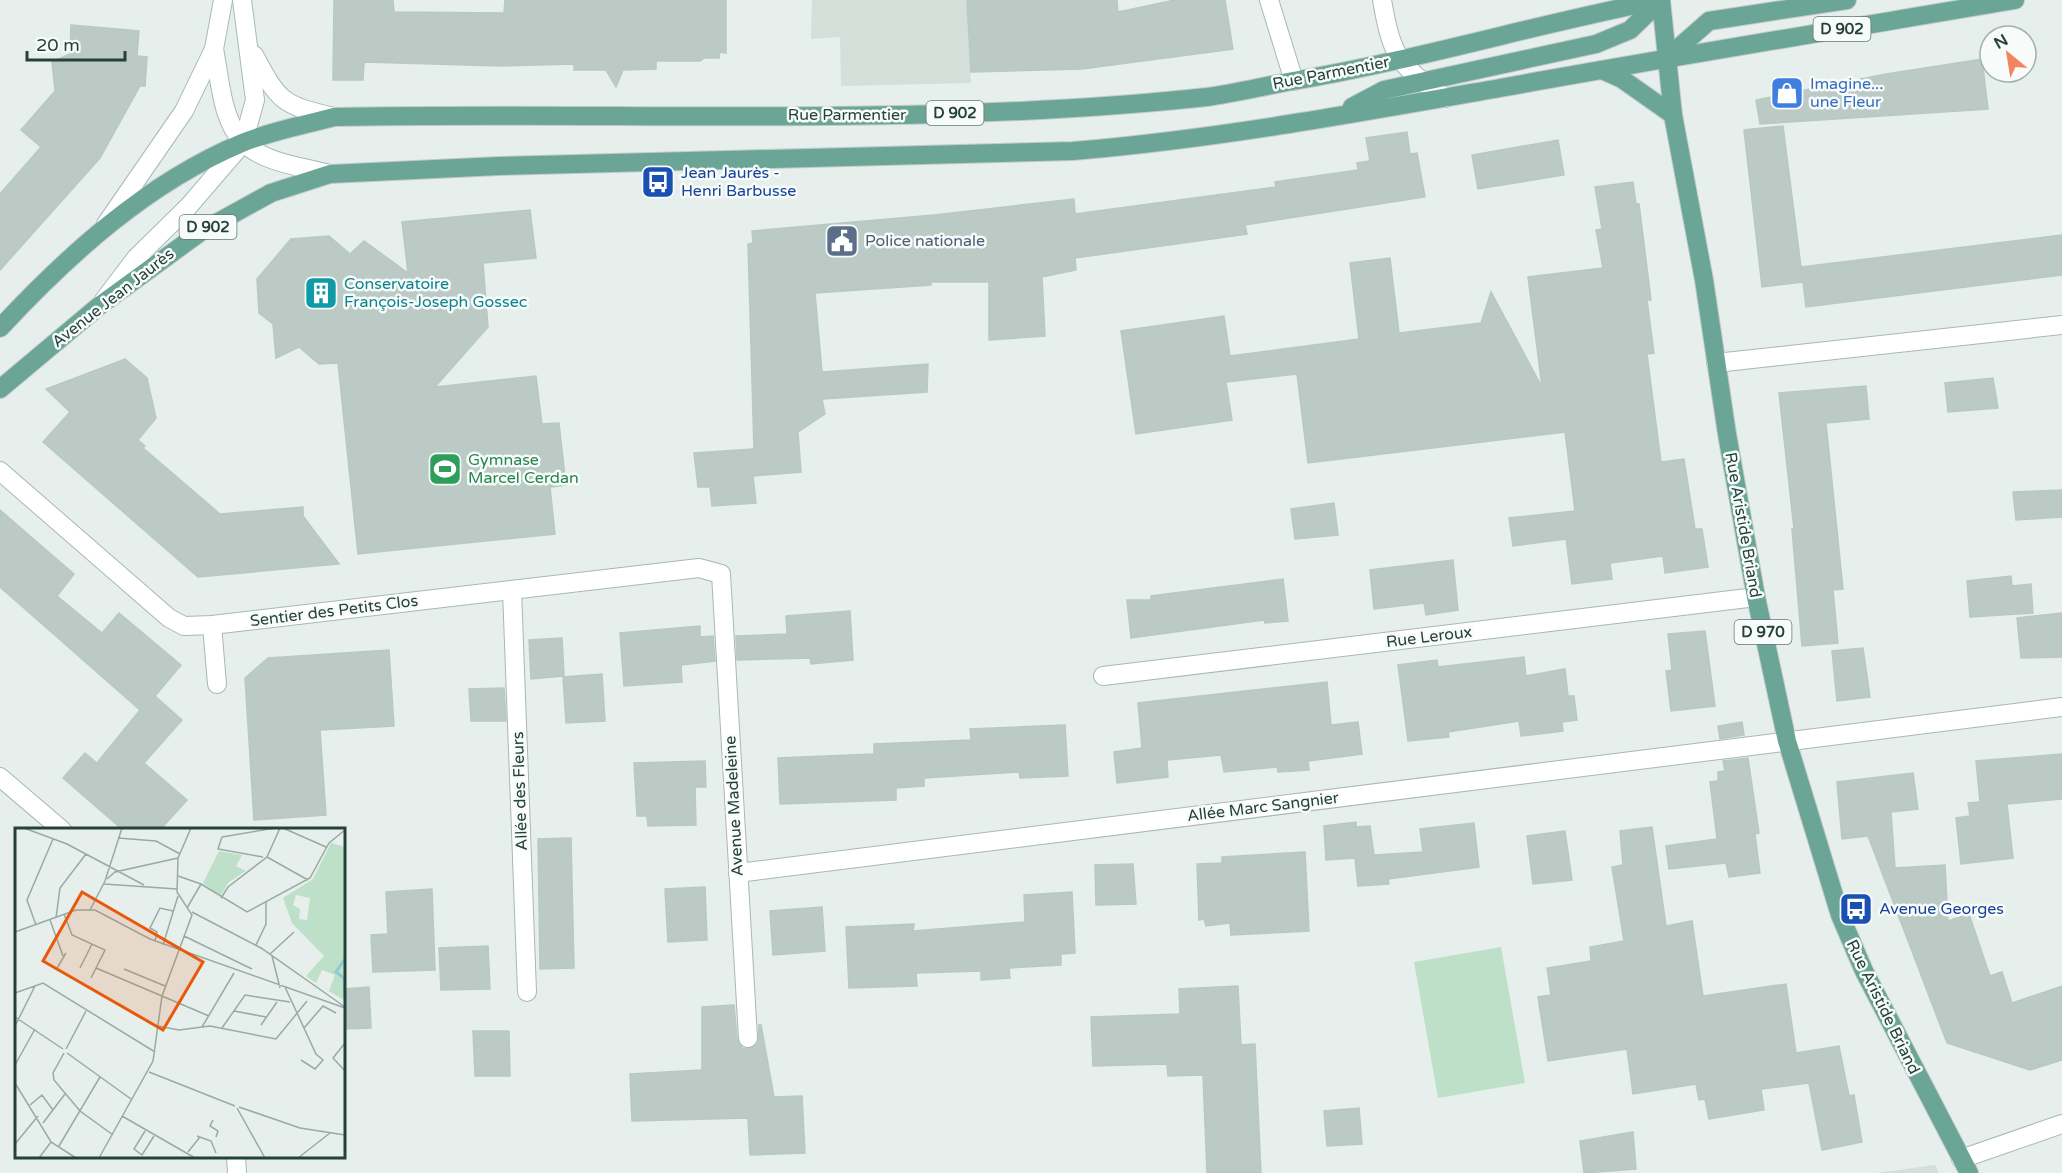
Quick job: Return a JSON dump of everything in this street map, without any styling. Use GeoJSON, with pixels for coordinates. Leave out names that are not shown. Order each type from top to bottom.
{"type":"FeatureCollection","features":[{"type":"Feature","properties":{"kind":"main road","name":"Rue Parmentier"},"geometry":{"type":"LineString","coordinates":[[243,143],[334,117],[980,113],[1082,108],[1199,97],[1398,60],[1589,14],[1661,0]]}},
{"type":"Feature","properties":{"kind":"main road","name":"Rue Aristide Briand"},"geometry":{"type":"LineString","coordinates":[[1661,0],[1673,115],[1704,280],[1756,597],[1787,741],[1840,915],[1869,982],[1965,1166]]}},
{"type":"Feature","properties":{"kind":"main road"},"geometry":{"type":"LineString","coordinates":[[1337,115],[1384,90],[1596,44],[1630,30],[1661,0]]}},
{"type":"Feature","properties":{"kind":"main road"},"geometry":{"type":"LineString","coordinates":[[1668,57],[1709,21],[1847,0]]}},
{"type":"Feature","properties":{"kind":"main road","name":"D 902"},"geometry":{"type":"LineString","coordinates":[[330,174],[499,166],[1073,151],[1157,144],[1446,98],[1668,57],[2015,0]]}},
{"type":"Feature","properties":{"kind":"main road"},"geometry":{"type":"LineString","coordinates":[[1602,70],[1622,79],[1673,115]]}},
{"type":"Feature","properties":{"kind":"main road","name":"D 902"},"geometry":{"type":"LineString","coordinates":[[0,328],[45,280],[103,230],[176,176],[243,143]]}},
{"type":"Feature","properties":{"kind":"main road","name":"Avenue Jean Jaurès"},"geometry":{"type":"LineString","coordinates":[[0,389],[99,306],[155,263],[226,215],[271,193],[330,174]]}},
{"type":"Feature","properties":{"kind":"street"},"geometry":{"type":"LineString","coordinates":[[103,230],[184,111],[214,49],[223,0]]}},
{"type":"Feature","properties":{"kind":"street"},"geometry":{"type":"LineString","coordinates":[[99,306],[136,258],[188,207],[243,143],[255,100],[242,0]]}},
{"type":"Feature","properties":{"kind":"street"},"geometry":{"type":"LineString","coordinates":[[1269,0],[1294,81]]}},
{"type":"Feature","properties":{"kind":"street"},"geometry":{"type":"LineString","coordinates":[[1382,0],[1388,31],[1398,60],[1421,81],[1446,98]]}},
{"type":"Feature","properties":{"kind":"street"},"geometry":{"type":"LineString","coordinates":[[249,46],[273,91],[283,101],[301,109],[334,117]]}},
{"type":"Feature","properties":{"kind":"street"},"geometry":{"type":"LineString","coordinates":[[214,49],[226,108],[243,143],[266,156],[330,174]]}},
{"type":"Feature","properties":{"kind":"street"},"geometry":{"type":"LineString","coordinates":[[1716,363],[2062,326]]}},
{"type":"Feature","properties":{"kind":"street","name":"Sentier des Petits Clos"},"geometry":{"type":"LineString","coordinates":[[0,471],[169,618],[184,626],[212,626],[699,568],[721,574]]}},
{"type":"Feature","properties":{"kind":"street","name":"Avenue Madeleine"},"geometry":{"type":"LineString","coordinates":[[721,574],[748,1038]]}},
{"type":"Feature","properties":{"kind":"street","name":"Allée des Fleurs"},"geometry":{"type":"LineString","coordinates":[[512,590],[527,992]]}},
{"type":"Feature","properties":{"kind":"street","name":"Rue Leroux"},"geometry":{"type":"LineString","coordinates":[[1102,676],[1756,597]]}},
{"type":"Feature","properties":{"kind":"street"},"geometry":{"type":"LineString","coordinates":[[212,626],[217,684]]}},
{"type":"Feature","properties":{"kind":"street"},"geometry":{"type":"LineString","coordinates":[[1787,741],[2062,707]]}},
{"type":"Feature","properties":{"kind":"street","name":"Allée Marc Sangnier"},"geometry":{"type":"LineString","coordinates":[[738,873],[1787,741]]}},
{"type":"Feature","properties":{"kind":"street"},"geometry":{"type":"LineString","coordinates":[[0,777],[60,828]]}},
{"type":"Feature","properties":{"kind":"street"},"geometry":{"type":"LineString","coordinates":[[1965,1166],[2062,1124]]}},
{"type":"Feature","properties":{"kind":"street"},"geometry":{"type":"LineString","coordinates":[[236,1158],[237,1173]]}},
{"type":"Feature","properties":{"kind":"shaded area"},"geometry":{"type":"Polygon","coordinates":[[[812,0],[967,0],[971,83],[841,86],[840,37],[811,39],[812,0]]]}},
{"type":"Feature","properties":{"kind":"shaded area"},"geometry":{"type":"Polygon","coordinates":[[[1935,1165],[1939,1173],[1877,1173],[1935,1165]]]}},
{"type":"Feature","properties":{"kind":"green space"},"geometry":{"type":"Polygon","coordinates":[[[1501,947],[1525,1083],[1438,1098],[1414,962],[1501,947]]]}},
{"type":"Feature","properties":{"kind":"building"},"geometry":{"type":"Polygon","coordinates":[[[334,0],[393,0],[394,12],[504,13],[505,0],[726,0],[726,53],[720,52],[719,58],[704,58],[700,61],[656,61],[656,69],[623,70],[616,87],[606,70],[574,70],[574,64],[501,66],[364,62],[363,80],[333,80],[334,0]]]}},
{"type":"Feature","properties":{"kind":"building"},"geometry":{"type":"Polygon","coordinates":[[[967,0],[1117,0],[1118,12],[1175,0],[1225,0],[1233,49],[1082,69],[971,72],[967,0]]]}},
{"type":"Feature","properties":{"kind":"building"},"geometry":{"type":"Polygon","coordinates":[[[71,25],[139,31],[137,56],[147,57],[145,86],[140,86],[100,158],[0,270],[0,194],[41,147],[21,130],[55,91],[52,62],[70,54],[71,25]]]}},
{"type":"Feature","properties":{"kind":"building"},"geometry":{"type":"Polygon","coordinates":[[[1978,60],[1978,84],[1985,84],[1988,109],[1760,124],[1756,100],[1886,74],[1978,60]]]}},
{"type":"Feature","properties":{"kind":"building"},"geometry":{"type":"Polygon","coordinates":[[[1783,126],[1801,267],[2062,235],[2062,275],[1806,307],[1803,282],[1762,287],[1744,130],[1783,126]]]}},
{"type":"Feature","properties":{"kind":"building"},"geometry":{"type":"Polygon","coordinates":[[[1407,132],[1410,154],[1417,153],[1425,197],[1245,225],[1247,234],[1075,258],[1076,270],[1042,277],[1045,336],[989,340],[989,282],[931,282],[931,285],[815,293],[822,372],[928,364],[927,392],[822,399],[825,414],[798,432],[801,472],[753,476],[756,503],[712,506],[710,487],[698,487],[694,453],[754,449],[748,244],[753,243],[752,231],[934,215],[1074,199],[1075,214],[1276,187],[1275,182],[1358,170],[1357,163],[1370,161],[1366,138],[1407,132]]]}},
{"type":"Feature","properties":{"kind":"building"},"geometry":{"type":"Polygon","coordinates":[[[1558,140],[1564,175],[1478,189],[1472,155],[1558,140]]]}},
{"type":"Feature","properties":{"kind":"building"},"geometry":{"type":"Polygon","coordinates":[[[1633,182],[1636,204],[1639,204],[1651,300],[1647,300],[1654,353],[1647,354],[1661,462],[1684,459],[1695,529],[1702,529],[1708,567],[1665,573],[1663,556],[1610,563],[1612,579],[1572,584],[1566,539],[1513,546],[1509,518],[1575,511],[1565,432],[1308,463],[1297,374],[1226,382],[1232,420],[1136,434],[1121,331],[1224,316],[1230,356],[1359,339],[1350,263],[1390,258],[1399,333],[1481,323],[1491,292],[1542,387],[1528,277],[1603,268],[1596,230],[1602,229],[1595,187],[1633,182]]]}},
{"type":"Feature","properties":{"kind":"building"},"geometry":{"type":"Polygon","coordinates":[[[530,210],[536,258],[483,263],[488,327],[435,387],[536,376],[542,424],[559,423],[566,485],[550,487],[555,534],[358,554],[338,363],[319,364],[299,347],[276,358],[273,324],[259,313],[257,279],[291,239],[329,236],[350,254],[364,241],[408,273],[402,222],[530,210]]]}},
{"type":"Feature","properties":{"kind":"building"},"geometry":{"type":"Polygon","coordinates":[[[125,359],[147,378],[156,418],[138,440],[145,446],[143,448],[220,514],[303,507],[303,516],[339,564],[198,577],[43,442],[70,412],[46,389],[125,359]]]}},
{"type":"Feature","properties":{"kind":"building"},"geometry":{"type":"Polygon","coordinates":[[[1993,378],[1998,408],[1948,412],[1945,383],[1993,378]]]}},
{"type":"Feature","properties":{"kind":"building"},"geometry":{"type":"Polygon","coordinates":[[[1866,386],[1869,419],[1826,423],[1843,589],[1833,590],[1838,643],[1802,646],[1792,529],[1794,529],[1779,393],[1866,386]]]}},
{"type":"Feature","properties":{"kind":"building"},"geometry":{"type":"Polygon","coordinates":[[[2062,490],[2062,517],[2016,520],[2013,492],[2062,490]]]}},
{"type":"Feature","properties":{"kind":"building"},"geometry":{"type":"Polygon","coordinates":[[[1334,503],[1338,535],[1295,539],[1291,509],[1334,503]]]}},
{"type":"Feature","properties":{"kind":"building"},"geometry":{"type":"Polygon","coordinates":[[[0,510],[74,574],[57,596],[102,633],[119,613],[181,665],[155,696],[182,720],[144,763],[187,800],[162,828],[121,828],[63,778],[85,753],[97,763],[140,710],[0,587],[0,510]]]}},
{"type":"Feature","properties":{"kind":"building"},"geometry":{"type":"Polygon","coordinates":[[[1453,560],[1458,610],[1426,615],[1424,603],[1374,609],[1370,570],[1453,560]]]}},
{"type":"Feature","properties":{"kind":"building"},"geometry":{"type":"Polygon","coordinates":[[[2011,576],[2012,586],[2031,584],[2033,613],[1970,617],[1967,581],[2011,576]]]}},
{"type":"Feature","properties":{"kind":"building"},"geometry":{"type":"Polygon","coordinates":[[[1283,579],[1288,621],[1265,623],[1264,620],[1131,638],[1127,600],[1151,600],[1151,596],[1283,579]]]}},
{"type":"Feature","properties":{"kind":"building"},"geometry":{"type":"Polygon","coordinates":[[[850,611],[853,660],[811,664],[810,658],[737,660],[736,636],[787,634],[786,616],[850,611]]]}},
{"type":"Feature","properties":{"kind":"building"},"geometry":{"type":"Polygon","coordinates":[[[2062,613],[2062,657],[2021,658],[2017,618],[2062,613]]]}},
{"type":"Feature","properties":{"kind":"building"},"geometry":{"type":"Polygon","coordinates":[[[700,626],[700,637],[713,636],[715,661],[681,665],[682,682],[624,686],[620,633],[700,626]]]}},
{"type":"Feature","properties":{"kind":"building"},"geometry":{"type":"Polygon","coordinates":[[[1705,631],[1715,706],[1671,711],[1666,671],[1672,670],[1668,634],[1705,631]]]}},
{"type":"Feature","properties":{"kind":"building"},"geometry":{"type":"Polygon","coordinates":[[[562,638],[564,676],[531,679],[529,640],[562,638]]]}},
{"type":"Feature","properties":{"kind":"building"},"geometry":{"type":"Polygon","coordinates":[[[1863,648],[1870,697],[1837,701],[1832,651],[1863,648]]]}},
{"type":"Feature","properties":{"kind":"building"},"geometry":{"type":"Polygon","coordinates":[[[389,650],[394,726],[320,730],[326,815],[254,820],[245,678],[268,658],[389,650]]]}},
{"type":"Feature","properties":{"kind":"building"},"geometry":{"type":"Polygon","coordinates":[[[1524,657],[1526,676],[1565,669],[1568,696],[1574,696],[1577,720],[1562,722],[1563,731],[1521,736],[1519,721],[1448,732],[1449,737],[1408,741],[1398,665],[1437,660],[1438,667],[1524,657]]]}},
{"type":"Feature","properties":{"kind":"building"},"geometry":{"type":"Polygon","coordinates":[[[602,674],[605,721],[566,723],[563,677],[602,674]]]}},
{"type":"Feature","properties":{"kind":"building"},"geometry":{"type":"Polygon","coordinates":[[[1327,682],[1331,725],[1358,722],[1362,754],[1308,761],[1309,770],[1278,772],[1277,767],[1224,772],[1221,755],[1167,760],[1168,777],[1117,783],[1114,752],[1142,748],[1138,703],[1327,682]]]}},
{"type":"Feature","properties":{"kind":"building"},"geometry":{"type":"Polygon","coordinates":[[[504,688],[506,721],[471,721],[469,689],[504,688]]]}},
{"type":"Feature","properties":{"kind":"building"},"geometry":{"type":"Polygon","coordinates":[[[1742,722],[1744,735],[1720,739],[1718,726],[1742,722]]]}},
{"type":"Feature","properties":{"kind":"building"},"geometry":{"type":"Polygon","coordinates":[[[1065,725],[1068,776],[1020,778],[1019,772],[924,778],[924,786],[896,788],[896,800],[780,804],[778,758],[874,754],[874,744],[971,740],[970,729],[1065,725]]]}},
{"type":"Feature","properties":{"kind":"building"},"geometry":{"type":"Polygon","coordinates":[[[2062,754],[2062,799],[2007,804],[2013,858],[1961,864],[1956,818],[1970,816],[1968,803],[1980,802],[1976,761],[2062,754]]]}},
{"type":"Feature","properties":{"kind":"building"},"geometry":{"type":"Polygon","coordinates":[[[1748,758],[1759,833],[1755,834],[1760,873],[1729,877],[1726,863],[1669,869],[1666,846],[1717,839],[1710,782],[1718,781],[1718,772],[1725,771],[1723,761],[1748,758]]]}},
{"type":"Feature","properties":{"kind":"building"},"geometry":{"type":"Polygon","coordinates":[[[705,761],[706,787],[695,787],[696,825],[648,826],[647,816],[637,816],[634,763],[705,761]]]}},
{"type":"Feature","properties":{"kind":"building"},"geometry":{"type":"Polygon","coordinates":[[[1913,773],[1918,809],[1891,812],[1895,868],[1945,865],[1948,921],[1969,914],[1990,976],[2002,972],[2012,1003],[2062,986],[2062,1060],[2030,1070],[1947,1043],[1868,836],[1842,839],[1837,782],[1913,773]]]}},
{"type":"Feature","properties":{"kind":"building"},"geometry":{"type":"Polygon","coordinates":[[[1356,822],[1356,827],[1370,826],[1374,855],[1423,852],[1420,829],[1474,823],[1479,867],[1388,879],[1389,884],[1358,886],[1355,858],[1326,860],[1324,826],[1356,822]]]}},
{"type":"Feature","properties":{"kind":"building"},"geometry":{"type":"Polygon","coordinates":[[[1652,827],[1666,926],[1692,921],[1703,996],[1786,984],[1796,1053],[1839,1046],[1849,1096],[1854,1095],[1862,1142],[1822,1150],[1809,1083],[1761,1089],[1764,1110],[1709,1119],[1705,1099],[1699,1100],[1696,1084],[1633,1094],[1627,1049],[1548,1061],[1538,997],[1551,995],[1547,968],[1591,961],[1590,947],[1624,941],[1612,867],[1623,865],[1620,831],[1652,827]]]}},
{"type":"Feature","properties":{"kind":"building"},"geometry":{"type":"Polygon","coordinates":[[[1565,831],[1572,880],[1533,884],[1527,836],[1565,831]]]}},
{"type":"Feature","properties":{"kind":"building"},"geometry":{"type":"Polygon","coordinates":[[[571,838],[574,968],[540,969],[538,839],[571,838]]]}},
{"type":"Feature","properties":{"kind":"building"},"geometry":{"type":"Polygon","coordinates":[[[1305,852],[1309,931],[1231,935],[1230,923],[1206,926],[1204,919],[1199,920],[1197,864],[1222,863],[1222,857],[1305,852]]]}},
{"type":"Feature","properties":{"kind":"building"},"geometry":{"type":"Polygon","coordinates":[[[1133,864],[1136,904],[1096,905],[1095,865],[1133,864]]]}},
{"type":"Feature","properties":{"kind":"building"},"geometry":{"type":"Polygon","coordinates":[[[705,887],[707,940],[668,942],[665,889],[705,887]]]}},
{"type":"Feature","properties":{"kind":"building"},"geometry":{"type":"Polygon","coordinates":[[[432,889],[435,970],[373,972],[371,935],[388,934],[386,892],[432,889]]]}},
{"type":"Feature","properties":{"kind":"building"},"geometry":{"type":"Polygon","coordinates":[[[1072,892],[1075,953],[1061,954],[1061,965],[1009,968],[1010,978],[981,980],[981,971],[916,973],[917,986],[849,988],[846,927],[914,924],[913,931],[1025,922],[1024,895],[1072,892]]]}},
{"type":"Feature","properties":{"kind":"building"},"geometry":{"type":"Polygon","coordinates":[[[822,907],[825,951],[773,955],[770,911],[822,907]]]}},
{"type":"Feature","properties":{"kind":"building"},"geometry":{"type":"Polygon","coordinates":[[[488,946],[490,989],[441,990],[439,948],[488,946]]]}},
{"type":"Feature","properties":{"kind":"building"},"geometry":{"type":"Polygon","coordinates":[[[1238,986],[1241,1045],[1255,1044],[1261,1173],[1207,1173],[1203,1075],[1168,1076],[1167,1064],[1093,1066],[1091,1017],[1180,1014],[1179,989],[1238,986]]]}},
{"type":"Feature","properties":{"kind":"building"},"geometry":{"type":"Polygon","coordinates":[[[369,987],[371,1028],[345,1029],[345,989],[369,987]]]}},
{"type":"Feature","properties":{"kind":"building"},"geometry":{"type":"Polygon","coordinates":[[[734,1005],[737,1039],[742,1048],[749,1049],[758,1044],[759,1025],[761,1025],[774,1097],[802,1096],[805,1153],[750,1155],[748,1118],[632,1121],[630,1074],[702,1070],[702,1007],[734,1005]]]}},
{"type":"Feature","properties":{"kind":"building"},"geometry":{"type":"Polygon","coordinates":[[[473,1031],[509,1031],[510,1076],[475,1076],[473,1031]]]}},
{"type":"Feature","properties":{"kind":"building"},"geometry":{"type":"Polygon","coordinates":[[[1359,1108],[1362,1144],[1327,1146],[1324,1111],[1359,1108]]]}},
{"type":"Feature","properties":{"kind":"building"},"geometry":{"type":"Polygon","coordinates":[[[1633,1132],[1636,1169],[1584,1173],[1580,1141],[1633,1132]]]}},
{"type":"Feature","properties":{"kind":"place","name":"Imagine... une Fleur"},"geometry":{"type":"Point","coordinates":[1787,93]}},
{"type":"Feature","properties":{"kind":"place","name":"Jean Jaurès - Henri Barbusse"},"geometry":{"type":"Point","coordinates":[658,182]}},
{"type":"Feature","properties":{"kind":"place","name":"Police nationale"},"geometry":{"type":"Point","coordinates":[842,241]}},
{"type":"Feature","properties":{"kind":"place","name":"Conservatoire François-Joseph Gossec"},"geometry":{"type":"Point","coordinates":[321,293]}},
{"type":"Feature","properties":{"kind":"place","name":"Gymnase Marcel Cerdan"},"geometry":{"type":"Point","coordinates":[445,469]}},
{"type":"Feature","properties":{"kind":"place","name":"Avenue Georges"},"geometry":{"type":"Point","coordinates":[1856,909]}}]}
